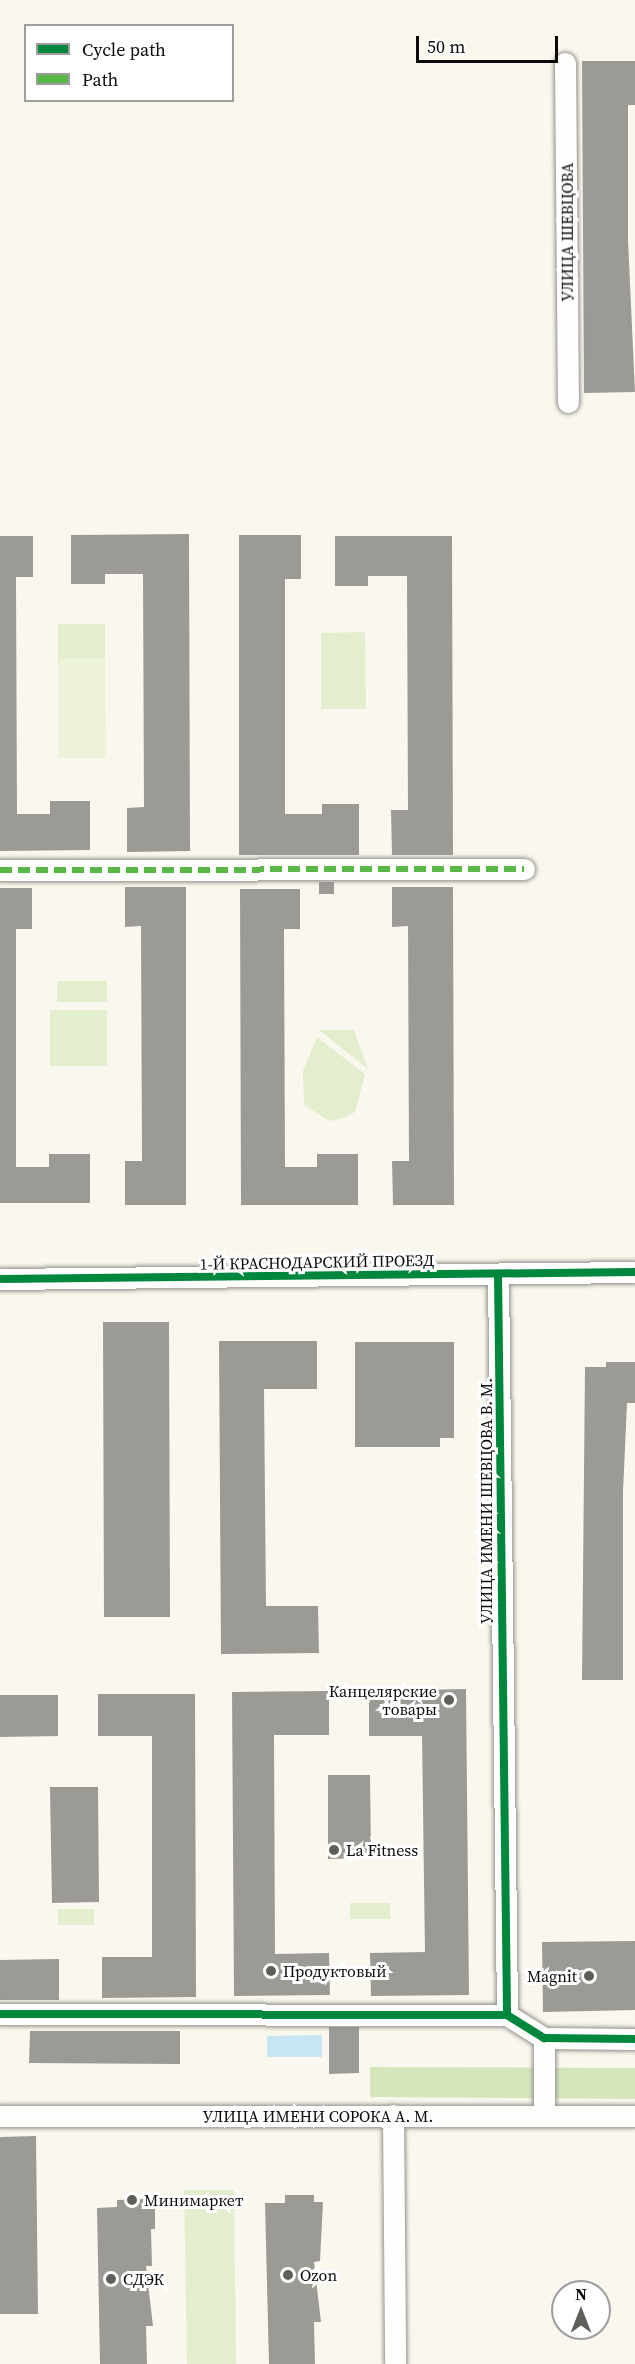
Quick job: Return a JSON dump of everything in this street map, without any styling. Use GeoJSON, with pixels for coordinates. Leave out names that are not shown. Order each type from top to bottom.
{"type":"FeatureCollection","features":[{"type":"Feature","properties":{"kind":"street","name":"УЛИЦА ШЕВЦОВА"},"geometry":{"type":"LineString","coordinates":[[565,63],[568,402]]}},
{"type":"Feature","properties":{"kind":"street"},"geometry":{"type":"LineString","coordinates":[[0,870],[524,869]]}},
{"type":"Feature","properties":{"kind":"street","name":"1-Й КРАСНОДАРСКИЙ ПРОЕЗД"},"geometry":{"type":"LineString","coordinates":[[0,1279],[635,1272]]}},
{"type":"Feature","properties":{"kind":"street","name":"УЛИЦА ИМЕНИ ШЕВЦОВА В. М."},"geometry":{"type":"LineString","coordinates":[[498,1274],[507,2015]]}},
{"type":"Feature","properties":{"kind":"street"},"geometry":{"type":"LineString","coordinates":[[0,2014],[507,2015],[544,2038],[635,2039]]}},
{"type":"Feature","properties":{"kind":"street"},"geometry":{"type":"LineString","coordinates":[[544,2038],[544,2116]]}},
{"type":"Feature","properties":{"kind":"street"},"geometry":{"type":"LineString","coordinates":[[393,2115],[395,2364]]}},
{"type":"Feature","properties":{"kind":"street","name":"УЛИЦА ИМЕНИ СОРОКА А. М."},"geometry":{"type":"LineString","coordinates":[[0,2116],[635,2116]]}},
{"type":"Feature","properties":{"kind":"green space"},"geometry":{"type":"Polygon","coordinates":[[[58,624],[105,624],[105,659],[58,659],[58,624]]]}},
{"type":"Feature","properties":{"kind":"green space"},"geometry":{"type":"Polygon","coordinates":[[[365,632],[366,709],[321,709],[321,633],[365,632]]]}},
{"type":"Feature","properties":{"kind":"green space"},"geometry":{"type":"Polygon","coordinates":[[[58,659],[105,659],[106,758],[58,758],[58,659]]]}},
{"type":"Feature","properties":{"kind":"green space"},"geometry":{"type":"Polygon","coordinates":[[[57,981],[107,981],[107,1002],[57,1002],[57,981]]]}},
{"type":"Feature","properties":{"kind":"green space"},"geometry":{"type":"Polygon","coordinates":[[[50,1010],[107,1010],[107,1066],[50,1066],[50,1010]]]}},
{"type":"Feature","properties":{"kind":"green space"},"geometry":{"type":"Polygon","coordinates":[[[319,1030],[354,1030],[368,1069],[319,1030]]]}},
{"type":"Feature","properties":{"kind":"green space"},"geometry":{"type":"Polygon","coordinates":[[[317,1037],[365,1074],[355,1112],[344,1118],[329,1121],[304,1105],[303,1071],[317,1037]]]}},
{"type":"Feature","properties":{"kind":"green space"},"geometry":{"type":"Polygon","coordinates":[[[350,1903],[390,1903],[390,1919],[350,1919],[350,1903]]]}},
{"type":"Feature","properties":{"kind":"green space"},"geometry":{"type":"Polygon","coordinates":[[[58,1909],[94,1909],[94,1925],[58,1925],[58,1909]]]}},
{"type":"Feature","properties":{"kind":"green space"},"geometry":{"type":"Polygon","coordinates":[[[370,2067],[635,2068],[635,2099],[370,2097],[370,2067]]]}},
{"type":"Feature","properties":{"kind":"green space"},"geometry":{"type":"Polygon","coordinates":[[[184,2190],[234,2190],[236,2364],[187,2364],[184,2190]]]}},
{"type":"Feature","properties":{"kind":"water"},"geometry":{"type":"Polygon","coordinates":[[[322,2035],[322,2057],[267,2057],[267,2036],[322,2035]]]}},
{"type":"Feature","properties":{"kind":"building"},"geometry":{"type":"Polygon","coordinates":[[[582,61],[635,61],[635,105],[628,105],[628,240],[635,392],[584,393],[582,61]]]}},
{"type":"Feature","properties":{"kind":"building"},"geometry":{"type":"Polygon","coordinates":[[[189,534],[190,851],[127,852],[127,808],[144,807],[143,574],[105,574],[105,584],[71,584],[71,535],[189,534]]]}},
{"type":"Feature","properties":{"kind":"building"},"geometry":{"type":"Polygon","coordinates":[[[239,535],[301,535],[301,579],[285,579],[285,814],[322,814],[322,804],[359,804],[359,855],[239,855],[239,535]]]}},
{"type":"Feature","properties":{"kind":"building"},"geometry":{"type":"Polygon","coordinates":[[[0,536],[33,536],[33,577],[16,577],[17,814],[50,814],[50,801],[90,801],[90,850],[0,851],[0,536]]]}},
{"type":"Feature","properties":{"kind":"building"},"geometry":{"type":"Polygon","coordinates":[[[335,536],[452,536],[453,855],[392,855],[391,810],[408,810],[407,576],[368,576],[368,586],[335,586],[335,536]]]}},
{"type":"Feature","properties":{"kind":"building"},"geometry":{"type":"Polygon","coordinates":[[[319,882],[334,882],[334,894],[319,894],[319,882]]]}},
{"type":"Feature","properties":{"kind":"building"},"geometry":{"type":"Polygon","coordinates":[[[125,887],[186,887],[186,1205],[125,1205],[125,1161],[142,1161],[141,926],[125,927],[125,887]]]}},
{"type":"Feature","properties":{"kind":"building"},"geometry":{"type":"Polygon","coordinates":[[[392,887],[453,887],[454,1205],[393,1205],[392,1161],[409,1161],[408,926],[392,927],[392,887]]]}},
{"type":"Feature","properties":{"kind":"building"},"geometry":{"type":"Polygon","coordinates":[[[0,888],[32,888],[32,929],[16,929],[16,1167],[49,1167],[49,1154],[90,1154],[90,1203],[0,1203],[0,888]]]}},
{"type":"Feature","properties":{"kind":"building"},"geometry":{"type":"Polygon","coordinates":[[[240,889],[300,889],[300,929],[284,929],[285,1167],[317,1167],[317,1154],[358,1154],[358,1205],[241,1205],[240,889]]]}},
{"type":"Feature","properties":{"kind":"building"},"geometry":{"type":"Polygon","coordinates":[[[103,1322],[169,1322],[170,1617],[104,1617],[103,1322]]]}},
{"type":"Feature","properties":{"kind":"building"},"geometry":{"type":"Polygon","coordinates":[[[219,1341],[317,1341],[317,1389],[264,1389],[266,1606],[318,1606],[319,1653],[221,1654],[219,1341]]]}},
{"type":"Feature","properties":{"kind":"building"},"geometry":{"type":"Polygon","coordinates":[[[355,1342],[454,1342],[454,1438],[440,1438],[440,1447],[355,1447],[355,1342]]]}},
{"type":"Feature","properties":{"kind":"building"},"geometry":{"type":"Polygon","coordinates":[[[606,1362],[635,1362],[635,1403],[627,1403],[623,1492],[623,1680],[582,1680],[585,1367],[606,1367],[606,1362]]]}},
{"type":"Feature","properties":{"kind":"building"},"geometry":{"type":"Polygon","coordinates":[[[466,1689],[469,1995],[371,1996],[370,1953],[425,1952],[422,1736],[369,1736],[369,1691],[466,1689]]]}},
{"type":"Feature","properties":{"kind":"building"},"geometry":{"type":"Polygon","coordinates":[[[329,1691],[329,1735],[274,1735],[275,1954],[329,1953],[330,1995],[234,1996],[232,1692],[329,1691]]]}},
{"type":"Feature","properties":{"kind":"building"},"geometry":{"type":"Polygon","coordinates":[[[98,1694],[195,1694],[196,1997],[102,1998],[102,1957],[152,1957],[152,1736],[98,1736],[98,1694]]]}},
{"type":"Feature","properties":{"kind":"building"},"geometry":{"type":"Polygon","coordinates":[[[0,1695],[58,1695],[58,1736],[0,1737],[0,1695]]]}},
{"type":"Feature","properties":{"kind":"building"},"geometry":{"type":"Polygon","coordinates":[[[328,1775],[370,1775],[371,1858],[328,1859],[328,1775]]]}},
{"type":"Feature","properties":{"kind":"building"},"geometry":{"type":"Polygon","coordinates":[[[50,1787],[98,1787],[99,1902],[52,1903],[50,1787]]]}},
{"type":"Feature","properties":{"kind":"building","name":"Magnit"},"geometry":{"type":"Polygon","coordinates":[[[635,1941],[635,2010],[543,2012],[542,1942],[635,1941]]]}},
{"type":"Feature","properties":{"kind":"building"},"geometry":{"type":"Polygon","coordinates":[[[59,1959],[59,2000],[0,2000],[0,1960],[59,1959]]]}},
{"type":"Feature","properties":{"kind":"building"},"geometry":{"type":"Polygon","coordinates":[[[329,2027],[359,2027],[359,2073],[329,2074],[329,2027]]]}},
{"type":"Feature","properties":{"kind":"building"},"geometry":{"type":"Polygon","coordinates":[[[30,2031],[180,2031],[180,2064],[29,2063],[30,2031]]]}},
{"type":"Feature","properties":{"kind":"building"},"geometry":{"type":"Polygon","coordinates":[[[36,2136],[38,2314],[0,2314],[0,2137],[36,2136]]]}},
{"type":"Feature","properties":{"kind":"building"},"geometry":{"type":"Polygon","coordinates":[[[285,2195],[314,2195],[314,2202],[323,2202],[320,2261],[314,2262],[321,2322],[314,2322],[315,2364],[269,2364],[265,2203],[285,2203],[285,2195]]]}},
{"type":"Feature","properties":{"kind":"building"},"geometry":{"type":"Polygon","coordinates":[[[146,2199],[146,2207],[155,2207],[155,2229],[151,2229],[152,2266],[146,2266],[153,2326],[146,2326],[147,2364],[100,2364],[97,2208],[117,2207],[117,2200],[146,2199]]]}},
{"type":"Feature","properties":{"kind":"marked path"},"geometry":{"type":"LineString","coordinates":[[0,870],[524,869]]}},
{"type":"Feature","properties":{"kind":"cycle path"},"geometry":{"type":"LineString","coordinates":[[0,1279],[635,1272]]}},
{"type":"Feature","properties":{"kind":"cycle path"},"geometry":{"type":"LineString","coordinates":[[498,1274],[507,2015]]}},
{"type":"Feature","properties":{"kind":"cycle path"},"geometry":{"type":"LineString","coordinates":[[0,2014],[507,2015],[544,2038],[635,2039]]}},
{"type":"Feature","properties":{"kind":"place","name":"Канцелярские товары"},"geometry":{"type":"Point","coordinates":[449,1700]}},
{"type":"Feature","properties":{"kind":"place","name":"La Fitness"},"geometry":{"type":"Point","coordinates":[334,1850]}},
{"type":"Feature","properties":{"kind":"place","name":"Продуктовый"},"geometry":{"type":"Point","coordinates":[271,1971]}},
{"type":"Feature","properties":{"kind":"place","name":"Magnit"},"geometry":{"type":"Point","coordinates":[589,1976]}},
{"type":"Feature","properties":{"kind":"place","name":"Минимаркет"},"geometry":{"type":"Point","coordinates":[132,2200]}},
{"type":"Feature","properties":{"kind":"place","name":"Ozon"},"geometry":{"type":"Point","coordinates":[288,2275]}},
{"type":"Feature","properties":{"kind":"place","name":"СДЭК"},"geometry":{"type":"Point","coordinates":[111,2279]}}]}
